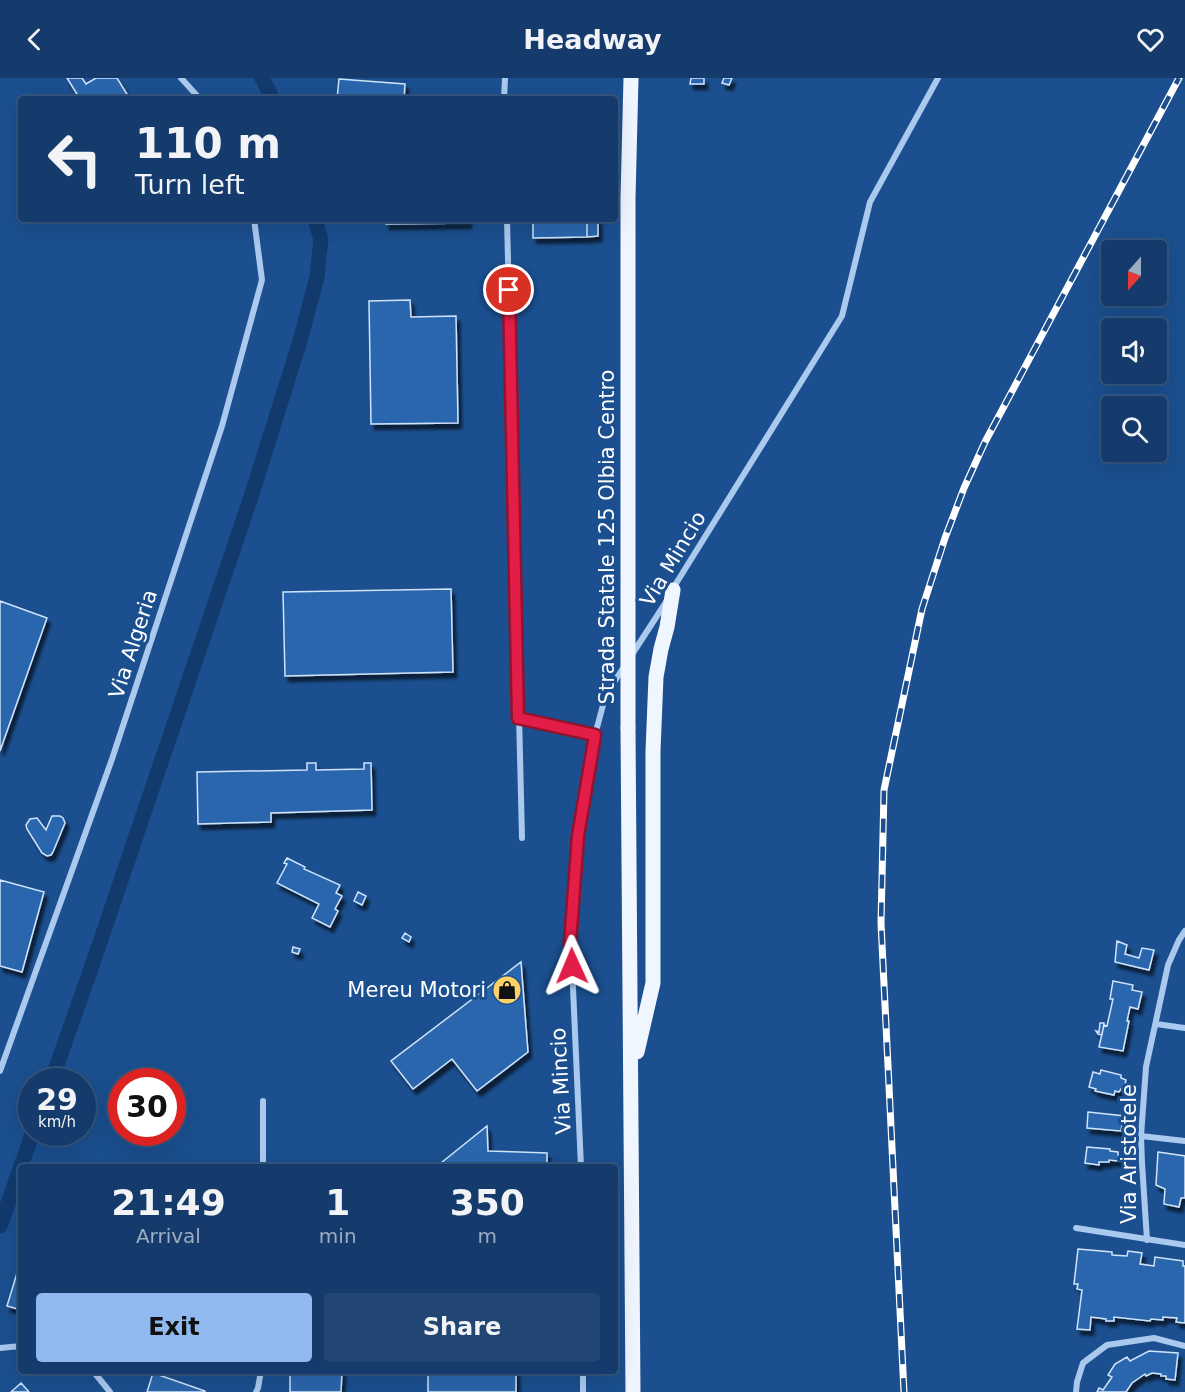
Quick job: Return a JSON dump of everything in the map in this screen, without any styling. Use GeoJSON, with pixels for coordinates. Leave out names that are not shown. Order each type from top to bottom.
{"type":"FeatureCollection","features":[{"type":"Feature","properties":{"kind":"main road","name":"Strada Statale 125 Olbia Centro"},"geometry":{"type":"LineString","coordinates":[[631,78],[628,210],[628,728],[633,1392]]}},
{"type":"Feature","properties":{"kind":"main road"},"geometry":{"type":"LineString","coordinates":[[631,1078],[652,983],[653,763],[656,677],[673,590]]}},
{"type":"Feature","properties":{"kind":"street"},"geometry":{"type":"LineString","coordinates":[[181,78],[197,96]]}},
{"type":"Feature","properties":{"kind":"street"},"geometry":{"type":"LineString","coordinates":[[504,96],[505,78]]}},
{"type":"Feature","properties":{"kind":"street","name":"Via Mincio"},"geometry":{"type":"LineString","coordinates":[[582,1164],[570,943],[578,836],[595,735],[606,694],[655,621],[842,316],[870,202],[938,78]]}},
{"type":"Feature","properties":{"kind":"street","name":"Via Algeria"},"geometry":{"type":"LineString","coordinates":[[0,1071],[112,759],[222,426],[262,280],[254,222]]}},
{"type":"Feature","properties":{"kind":"street"},"geometry":{"type":"LineString","coordinates":[[507,222],[522,838]]}},
{"type":"Feature","properties":{"kind":"street"},"geometry":{"type":"LineString","coordinates":[[518,718],[595,735]]}},
{"type":"Feature","properties":{"kind":"street","name":"Via Aristotele"},"geometry":{"type":"LineString","coordinates":[[1147,1240],[1142,1163],[1146,1067],[1168,965],[1185,931]]}},
{"type":"Feature","properties":{"kind":"street"},"geometry":{"type":"LineString","coordinates":[[1156,1024],[1185,1028]]}},
{"type":"Feature","properties":{"kind":"street"},"geometry":{"type":"LineString","coordinates":[[263,1101],[263,1164]]}},
{"type":"Feature","properties":{"kind":"street"},"geometry":{"type":"LineString","coordinates":[[1142,1136],[1185,1141]]}},
{"type":"Feature","properties":{"kind":"street"},"geometry":{"type":"LineString","coordinates":[[1076,1228],[1185,1245]]}},
{"type":"Feature","properties":{"kind":"street"},"geometry":{"type":"LineString","coordinates":[[1076,1392],[1083,1363],[1107,1345],[1154,1338],[1185,1346]]}},
{"type":"Feature","properties":{"kind":"street"},"geometry":{"type":"LineString","coordinates":[[0,1348],[18,1346]]}},
{"type":"Feature","properties":{"kind":"street"},"geometry":{"type":"LineString","coordinates":[[95,1374],[110,1392]]}},
{"type":"Feature","properties":{"kind":"street"},"geometry":{"type":"LineString","coordinates":[[256,1392],[260,1374]]}},
{"type":"Feature","properties":{"kind":"street"},"geometry":{"type":"LineString","coordinates":[[583,1374],[583,1392]]}},
{"type":"Feature","properties":{"kind":"building"},"geometry":{"type":"Polygon","coordinates":[[[67,78],[82,78],[86,84],[96,78],[117,78],[128,96],[78,96],[67,78]]]}},
{"type":"Feature","properties":{"kind":"building"},"geometry":{"type":"Polygon","coordinates":[[[691,78],[704,78],[704,84],[690,84],[691,78]]]}},
{"type":"Feature","properties":{"kind":"building"},"geometry":{"type":"Polygon","coordinates":[[[724,78],[732,78],[729,85],[722,83],[724,78]]]}},
{"type":"Feature","properties":{"kind":"building"},"geometry":{"type":"Polygon","coordinates":[[[339,79],[405,84],[404,96],[337,96],[339,79]]]}},
{"type":"Feature","properties":{"kind":"building"},"geometry":{"type":"Polygon","coordinates":[[[386,222],[468,222],[468,223],[386,224],[386,222]]]}},
{"type":"Feature","properties":{"kind":"building"},"geometry":{"type":"Polygon","coordinates":[[[533,222],[587,222],[587,237],[533,238],[533,222]]]}},
{"type":"Feature","properties":{"kind":"building"},"geometry":{"type":"Polygon","coordinates":[[[587,222],[598,222],[598,236],[587,237],[587,222]]]}},
{"type":"Feature","properties":{"kind":"building"},"geometry":{"type":"Polygon","coordinates":[[[410,300],[411,317],[456,316],[458,423],[371,424],[369,301],[410,300]]]}},
{"type":"Feature","properties":{"kind":"building"},"geometry":{"type":"Polygon","coordinates":[[[451,589],[453,672],[285,676],[283,592],[451,589]]]}},
{"type":"Feature","properties":{"kind":"building"},"geometry":{"type":"Polygon","coordinates":[[[0,601],[47,618],[0,751],[0,601]]]}},
{"type":"Feature","properties":{"kind":"building"},"geometry":{"type":"Polygon","coordinates":[[[307,763],[316,763],[316,770],[364,769],[364,763],[371,763],[372,810],[271,813],[271,822],[198,824],[197,772],[307,770],[307,763]]]}},
{"type":"Feature","properties":{"kind":"building"},"geometry":{"type":"Polygon","coordinates":[[[52,816],[60,816],[65,823],[53,852],[47,856],[42,853],[26,825],[30,819],[37,818],[46,830],[52,816]]]}},
{"type":"Feature","properties":{"kind":"building"},"geometry":{"type":"Polygon","coordinates":[[[287,858],[305,867],[304,869],[340,885],[336,893],[342,896],[335,909],[338,911],[330,927],[312,918],[319,904],[277,883],[287,864],[284,863],[287,858]]]}},
{"type":"Feature","properties":{"kind":"building"},"geometry":{"type":"Polygon","coordinates":[[[0,880],[44,892],[22,972],[0,966],[0,880]]]}},
{"type":"Feature","properties":{"kind":"building"},"geometry":{"type":"Polygon","coordinates":[[[358,892],[366,896],[362,905],[354,901],[358,892]]]}},
{"type":"Feature","properties":{"kind":"building"},"geometry":{"type":"Polygon","coordinates":[[[405,933],[411,937],[409,942],[402,938],[405,933]]]}},
{"type":"Feature","properties":{"kind":"building"},"geometry":{"type":"Polygon","coordinates":[[[1117,941],[1127,945],[1125,954],[1139,958],[1142,948],[1154,950],[1149,970],[1115,962],[1117,941]]]}},
{"type":"Feature","properties":{"kind":"building"},"geometry":{"type":"Polygon","coordinates":[[[293,947],[300,949],[298,954],[292,952],[293,947]]]}},
{"type":"Feature","properties":{"kind":"building"},"geometry":{"type":"Polygon","coordinates":[[[521,962],[528,1052],[477,1091],[452,1059],[413,1089],[391,1061],[521,962]]]}},
{"type":"Feature","properties":{"kind":"building"},"geometry":{"type":"Polygon","coordinates":[[[1113,981],[1133,985],[1132,990],[1142,992],[1138,1009],[1130,1007],[1123,1051],[1099,1047],[1113,999],[1110,999],[1113,981]]]}},
{"type":"Feature","properties":{"kind":"building"},"geometry":{"type":"Polygon","coordinates":[[[1100,1023],[1104,1023],[1102,1035],[1096,1031],[1099,1032],[1100,1023]]]}},
{"type":"Feature","properties":{"kind":"building"},"geometry":{"type":"Polygon","coordinates":[[[1101,1070],[1121,1075],[1121,1078],[1126,1080],[1124,1090],[1115,1091],[1114,1095],[1095,1091],[1096,1089],[1089,1087],[1093,1072],[1100,1074],[1101,1070]]]}},
{"type":"Feature","properties":{"kind":"building"},"geometry":{"type":"Polygon","coordinates":[[[1088,1112],[1125,1116],[1125,1123],[1122,1124],[1121,1131],[1087,1128],[1088,1112]]]}},
{"type":"Feature","properties":{"kind":"building"},"geometry":{"type":"Polygon","coordinates":[[[487,1126],[488,1151],[547,1153],[547,1164],[440,1164],[487,1126]]]}},
{"type":"Feature","properties":{"kind":"building"},"geometry":{"type":"Polygon","coordinates":[[[1087,1147],[1118,1152],[1118,1161],[1099,1162],[1099,1165],[1085,1163],[1087,1147]]]}},
{"type":"Feature","properties":{"kind":"building"},"geometry":{"type":"Polygon","coordinates":[[[1158,1152],[1185,1156],[1185,1198],[1181,1198],[1179,1207],[1164,1204],[1165,1189],[1156,1185],[1158,1152]]]}},
{"type":"Feature","properties":{"kind":"building"},"geometry":{"type":"Polygon","coordinates":[[[1078,1249],[1112,1252],[1112,1255],[1127,1256],[1128,1251],[1142,1253],[1140,1264],[1154,1266],[1155,1257],[1183,1261],[1183,1266],[1185,1266],[1185,1323],[1176,1322],[1177,1318],[1163,1317],[1163,1320],[1151,1319],[1150,1321],[1114,1317],[1114,1321],[1106,1321],[1106,1319],[1091,1317],[1090,1330],[1077,1329],[1082,1290],[1077,1289],[1078,1284],[1074,1284],[1078,1249]]]}},
{"type":"Feature","properties":{"kind":"building"},"geometry":{"type":"Polygon","coordinates":[[[18,1270],[18,1309],[7,1306],[18,1270]]]}},
{"type":"Feature","properties":{"kind":"building"},"geometry":{"type":"Polygon","coordinates":[[[1149,1351],[1178,1353],[1175,1380],[1166,1379],[1166,1376],[1161,1376],[1161,1374],[1152,1373],[1146,1376],[1145,1374],[1132,1383],[1126,1392],[1097,1392],[1099,1388],[1103,1390],[1112,1377],[1108,1375],[1115,1364],[1127,1357],[1130,1361],[1149,1351]]]}},
{"type":"Feature","properties":{"kind":"building"},"geometry":{"type":"Polygon","coordinates":[[[153,1374],[205,1391],[205,1392],[147,1392],[153,1374]]]}},
{"type":"Feature","properties":{"kind":"building"},"geometry":{"type":"Polygon","coordinates":[[[290,1374],[342,1374],[341,1392],[290,1392],[290,1374]]]}},
{"type":"Feature","properties":{"kind":"building"},"geometry":{"type":"Polygon","coordinates":[[[428,1374],[516,1374],[516,1392],[428,1392],[428,1374]]]}},
{"type":"Feature","properties":{"kind":"building"},"geometry":{"type":"Polygon","coordinates":[[[21,1383],[29,1392],[11,1392],[21,1383]]]}},
{"type":"Feature","properties":{"kind":"waterway"},"geometry":{"type":"LineString","coordinates":[[262,78],[271,96]]}},
{"type":"Feature","properties":{"kind":"waterway"},"geometry":{"type":"LineString","coordinates":[[56,1068],[251,497],[300,341],[317,277],[321,240],[316,222]]}},
{"type":"Feature","properties":{"kind":"waterway"},"geometry":{"type":"LineString","coordinates":[[22,1164],[28,1146]]}},
{"type":"Feature","properties":{"kind":"waterway"},"geometry":{"type":"LineString","coordinates":[[0,1226],[18,1175]]}},
{"type":"Feature","properties":{"kind":"railway"},"geometry":{"type":"LineString","coordinates":[[904,1392],[881,923],[884,790],[922,609],[964,488],[985,442],[1179,78]]}},
{"type":"Feature","properties":{"kind":"place","name":"Mereu Motori"},"geometry":{"type":"Point","coordinates":[507,990]}},
{"type":"Feature","properties":{"kind":"route"},"geometry":{"type":"LineString","coordinates":[[509,290],[518,718],[595,735],[578,836],[570,943],[572,966]]}}]}
